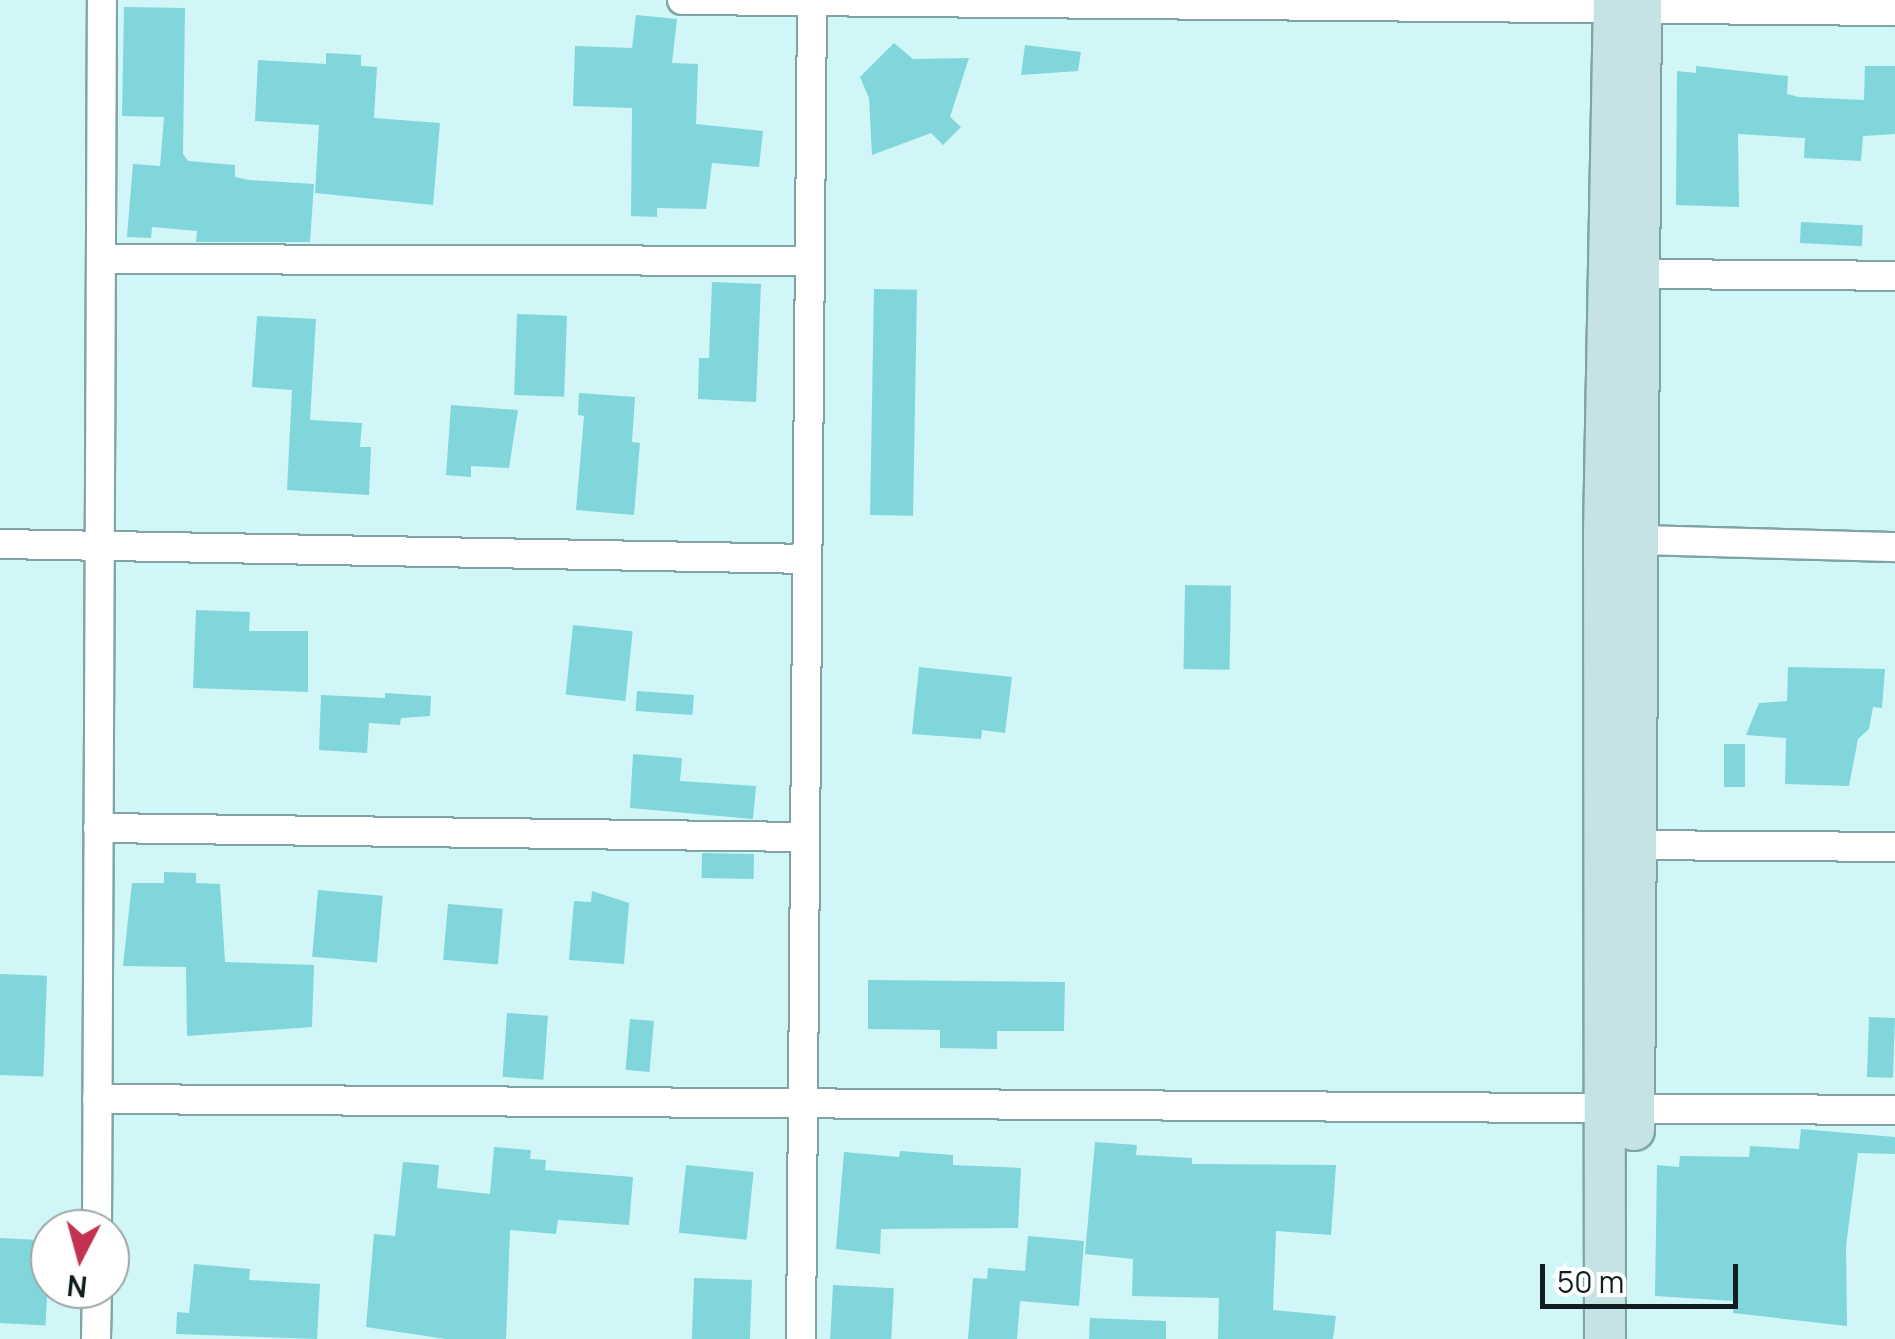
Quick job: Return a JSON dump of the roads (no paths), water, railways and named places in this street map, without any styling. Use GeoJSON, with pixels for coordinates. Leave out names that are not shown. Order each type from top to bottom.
{"type":"FeatureCollection","features":[{"type":"Feature","properties":{"kind":"main road"},"geometry":{"type":"LineString","coordinates":[[1620,845],[1637,540],[1640,274],[1627,4]]}},
{"type":"Feature","properties":{"kind":"main road"},"geometry":{"type":"LineString","coordinates":[[1627,4],[1620,1105],[1632,1339]]}},
{"type":"Feature","properties":{"kind":"main road"},"geometry":{"type":"LineString","coordinates":[[1605,1339],[1620,1105]]}},
{"type":"Feature","properties":{"kind":"street"},"geometry":{"type":"LineString","coordinates":[[97,1209],[102,0]]}},
{"type":"Feature","properties":{"kind":"street"},"geometry":{"type":"LineString","coordinates":[[682,0],[1627,4],[1895,11]]}},
{"type":"Feature","properties":{"kind":"street"},"geometry":{"type":"LineString","coordinates":[[801,1339],[812,1]]}},
{"type":"Feature","properties":{"kind":"street"},"geometry":{"type":"LineString","coordinates":[[101,258],[810,262]]}},
{"type":"Feature","properties":{"kind":"street"},"geometry":{"type":"LineString","coordinates":[[1640,274],[1895,276]]}},
{"type":"Feature","properties":{"kind":"street"},"geometry":{"type":"LineString","coordinates":[[1637,540],[1895,547]]}},
{"type":"Feature","properties":{"kind":"street"},"geometry":{"type":"LineString","coordinates":[[0,544],[807,559]]}},
{"type":"Feature","properties":{"kind":"street"},"geometry":{"type":"LineString","coordinates":[[98,828],[805,836]]}},
{"type":"Feature","properties":{"kind":"street"},"geometry":{"type":"LineString","coordinates":[[1620,845],[1895,847]]}},
{"type":"Feature","properties":{"kind":"street"},"geometry":{"type":"LineString","coordinates":[[97,1099],[802,1106],[1620,1105],[1895,1110]]}},
{"type":"Feature","properties":{"kind":"street"},"geometry":{"type":"LineString","coordinates":[[96,1309],[96,1339]]}}]}
